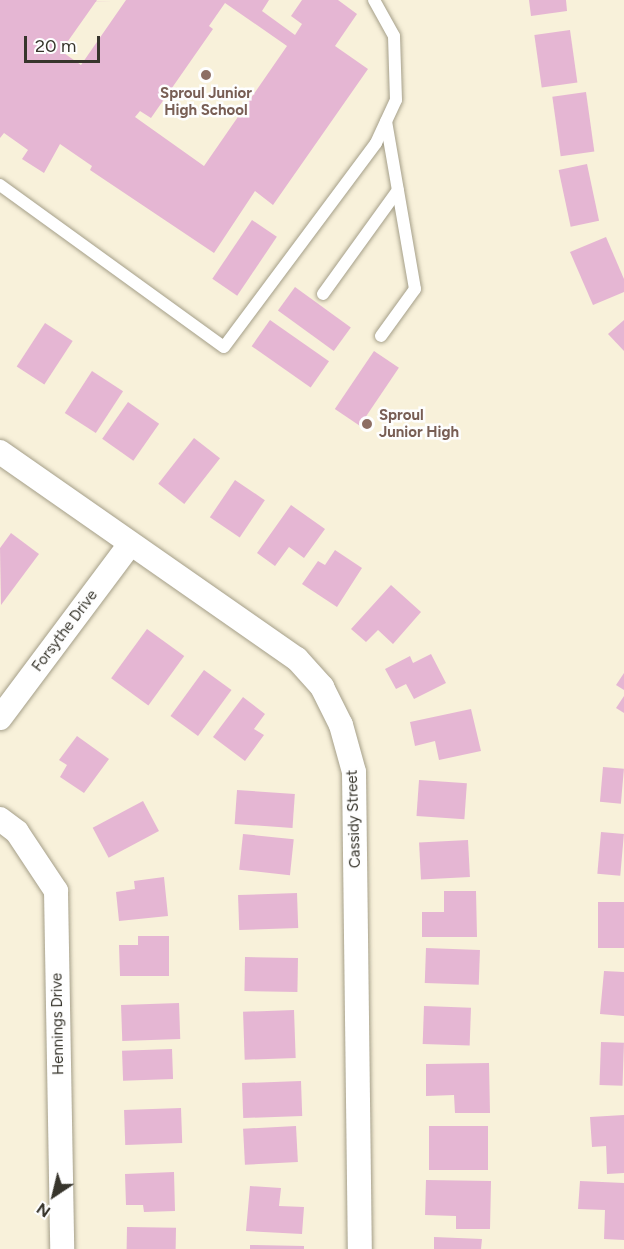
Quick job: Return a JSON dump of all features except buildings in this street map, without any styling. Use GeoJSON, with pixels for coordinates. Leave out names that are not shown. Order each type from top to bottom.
{"type":"FeatureCollection","features":[{"type":"Feature","properties":{"kind":"street","name":"Cassidy Street"},"geometry":{"type":"LineString","coordinates":[[0,452],[297,659],[322,687],[342,725],[354,772],[360,1249]]}},
{"type":"Feature","properties":{"kind":"street","name":"Forsythe Drive"},"geometry":{"type":"LineString","coordinates":[[0,718],[130,544]]}},
{"type":"Feature","properties":{"kind":"street","name":"Hennings Drive"},"geometry":{"type":"LineString","coordinates":[[0,819],[17,832],[56,891],[62,1249]]}},
{"type":"Feature","properties":{"kind":"lane"},"geometry":{"type":"LineString","coordinates":[[0,185],[224,347],[376,143],[396,100],[398,65],[394,36],[375,0]]}},
{"type":"Feature","properties":{"kind":"lane"},"geometry":{"type":"LineString","coordinates":[[381,336],[415,290],[386,122]]}},
{"type":"Feature","properties":{"kind":"lane"},"geometry":{"type":"LineString","coordinates":[[323,294],[398,190]]}},
{"type":"Feature","properties":{"kind":"place","name":"Sproul Junior High School"},"geometry":{"type":"Point","coordinates":[206,75]}},
{"type":"Feature","properties":{"kind":"place","name":"Sproul Junior High"},"geometry":{"type":"Point","coordinates":[367,424]}}]}
